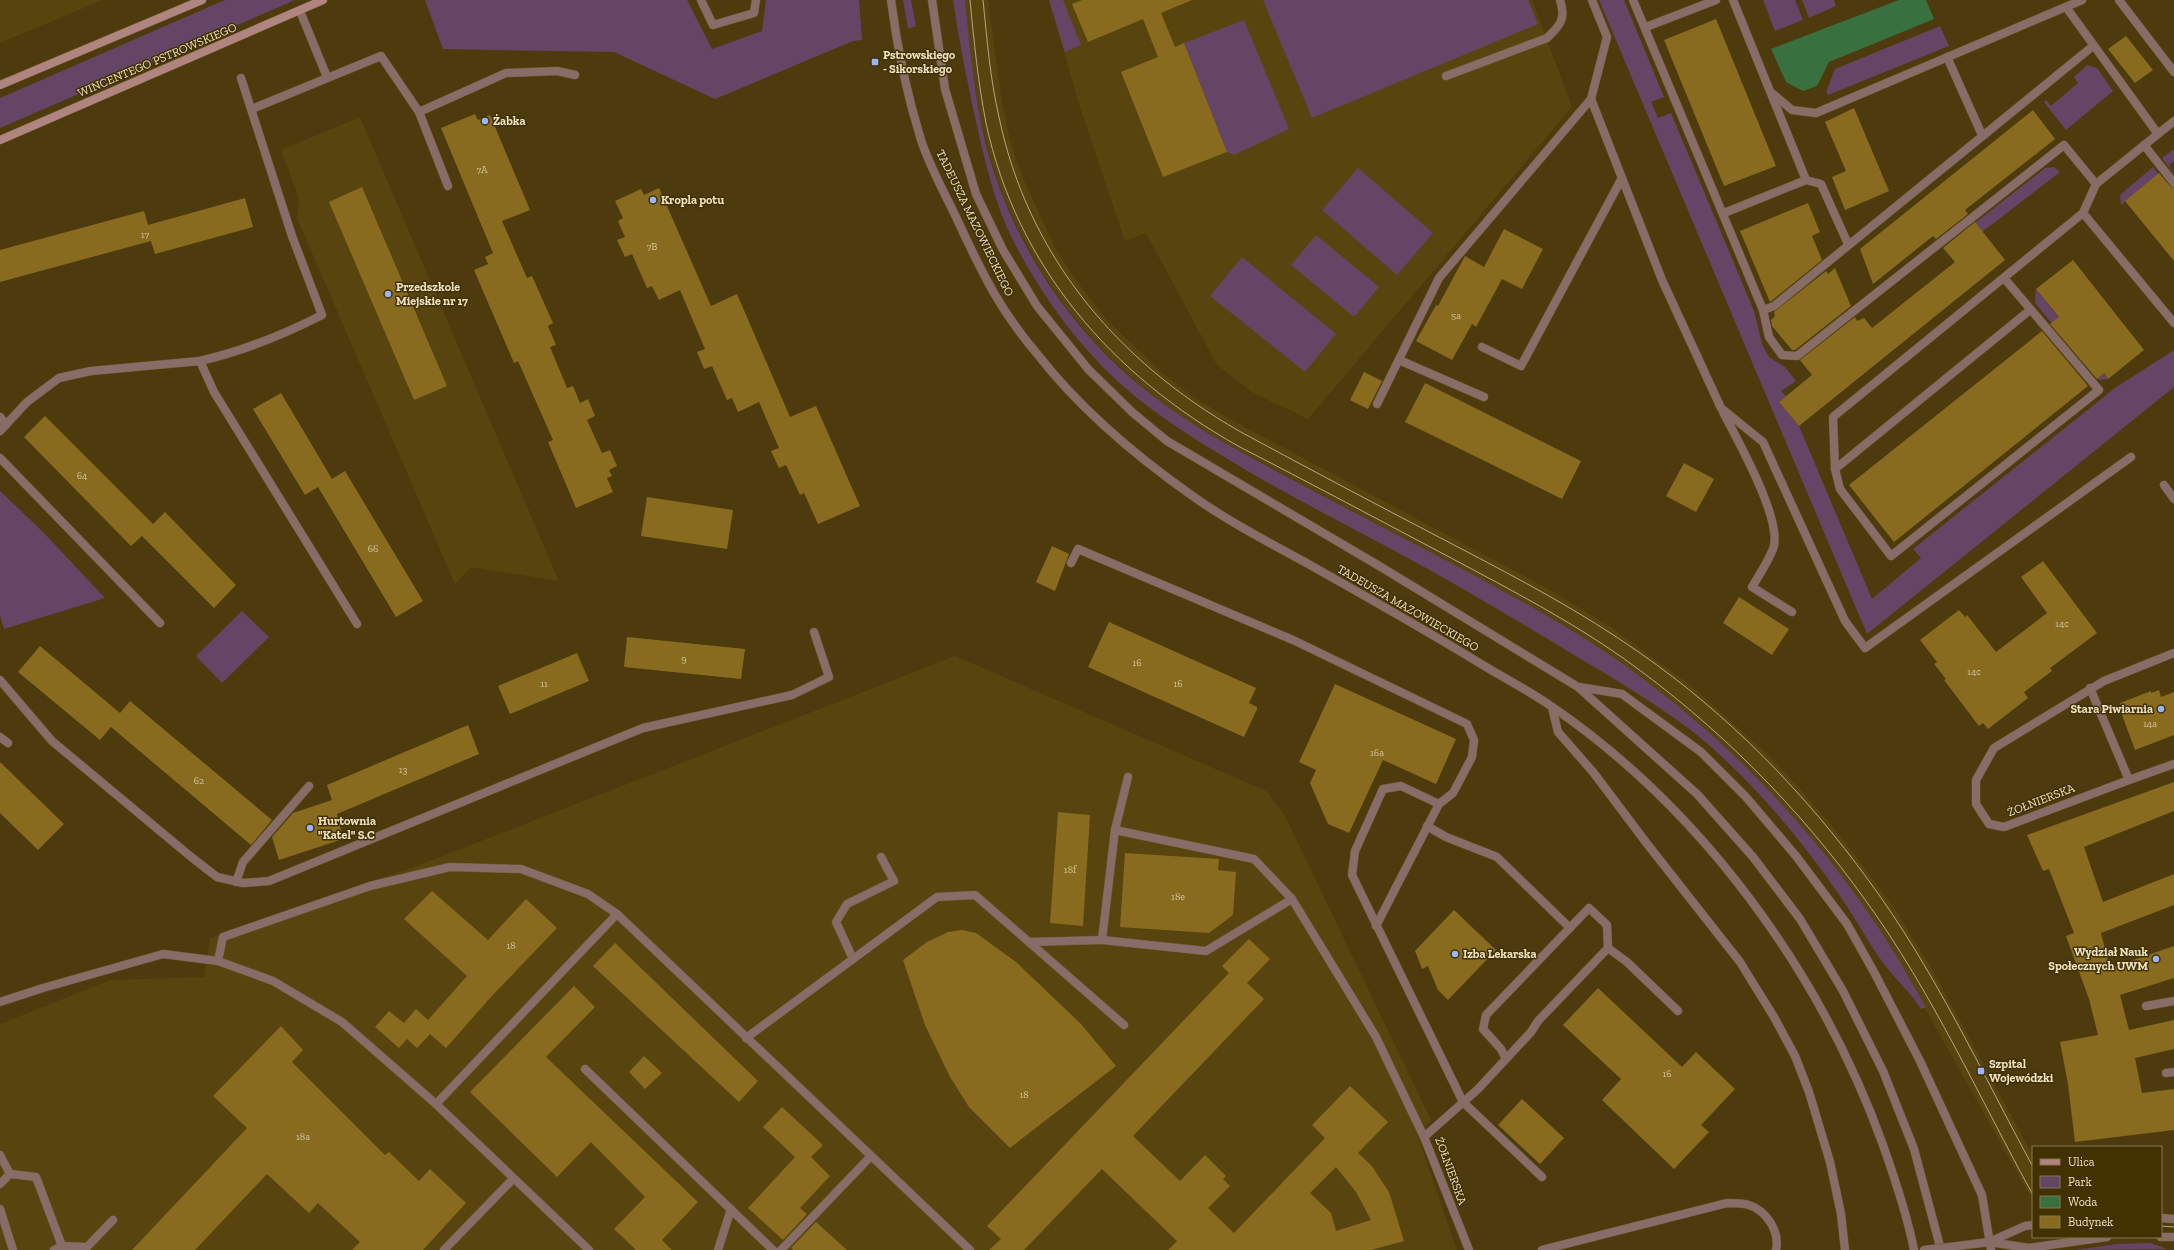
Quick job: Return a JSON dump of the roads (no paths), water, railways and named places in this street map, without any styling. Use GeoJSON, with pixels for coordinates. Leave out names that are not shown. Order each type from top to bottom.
{"type":"FeatureCollection","features":[{"type":"Feature","properties":{"kind":"main road"},"geometry":{"type":"LineString","coordinates":[[0,85],[202,0]]}},
{"type":"Feature","properties":{"kind":"main road","name":"WINCENTEGO PSTROWSKIEGO"},"geometry":{"type":"LineString","coordinates":[[0,140],[323,0]]}},
{"type":"Feature","properties":{"kind":"street"},"geometry":{"type":"LineString","coordinates":[[701,0],[713,25],[754,14],[756,0]]}},
{"type":"Feature","properties":{"kind":"street","name":"TADEUSZA MAZOWIECKIEGO"},"geometry":{"type":"LineString","coordinates":[[891,0],[907,85],[922,141],[938,182],[995,295],[1038,355],[1072,394],[1137,454],[1196,499],[1252,533],[1426,630],[1552,707],[1617,757],[1691,828],[1737,881],[1812,990],[1842,1048],[1874,1120],[1893,1174],[1914,1250]]}},
{"type":"Feature","properties":{"kind":"street","name":"TADEUSZA MAZOWIECKIEGO"},"geometry":{"type":"LineString","coordinates":[[932,0],[945,88],[976,194],[1003,250],[1037,306],[1088,369],[1132,412],[1167,441],[1380,567],[1578,687],[1697,794],[1753,858],[1800,919],[1843,991],[1883,1070],[1914,1149],[1941,1250]]}},
{"type":"Feature","properties":{"kind":"street"},"geometry":{"type":"LineString","coordinates":[[1446,76],[1547,38],[1560,26],[1564,11],[1560,0]]}},
{"type":"Feature","properties":{"kind":"street"},"geometry":{"type":"LineString","coordinates":[[1377,404],[1439,278],[1590,99],[1608,37],[1592,0]]}},
{"type":"Feature","properties":{"kind":"street"},"geometry":{"type":"LineString","coordinates":[[1633,0],[1763,310],[1769,337],[1782,355],[1797,356],[2064,145],[2096,184]]}},
{"type":"Feature","properties":{"kind":"street"},"geometry":{"type":"LineString","coordinates":[[1646,28],[1716,0]]}},
{"type":"Feature","properties":{"kind":"street"},"geometry":{"type":"LineString","coordinates":[[1734,0],[1773,94],[1806,180]]}},
{"type":"Feature","properties":{"kind":"street"},"geometry":{"type":"LineString","coordinates":[[1773,94],[1792,110],[1816,113],[2082,0]]}},
{"type":"Feature","properties":{"kind":"street"},"geometry":{"type":"LineString","coordinates":[[2119,0],[2174,72]]}},
{"type":"Feature","properties":{"kind":"street"},"geometry":{"type":"LineString","coordinates":[[2066,7],[2158,134]]}},
{"type":"Feature","properties":{"kind":"street"},"geometry":{"type":"LineString","coordinates":[[300,11],[327,76]]}},
{"type":"Feature","properties":{"kind":"street"},"geometry":{"type":"LineString","coordinates":[[1763,310],[1774,306],[1848,244],[2093,46]]}},
{"type":"Feature","properties":{"kind":"street"},"geometry":{"type":"LineString","coordinates":[[252,109],[327,76],[380,56],[419,112],[448,186]]}},
{"type":"Feature","properties":{"kind":"street"},"geometry":{"type":"LineString","coordinates":[[1947,57],[1982,135]]}},
{"type":"Feature","properties":{"kind":"street"},"geometry":{"type":"LineString","coordinates":[[419,112],[506,73],[557,71],[575,75]]}},
{"type":"Feature","properties":{"kind":"street"},"geometry":{"type":"LineString","coordinates":[[3,428],[27,402],[59,378],[91,371],[200,361],[223,356],[276,337],[322,315],[292,236],[241,78]]}},
{"type":"Feature","properties":{"kind":"street"},"geometry":{"type":"LineString","coordinates":[[1590,99],[1662,280],[1721,408],[1751,465],[1774,525],[1774,548],[1752,587],[1792,612]]}},
{"type":"Feature","properties":{"kind":"street"},"geometry":{"type":"LineString","coordinates":[[2004,278],[2099,390],[1891,556],[1840,489],[1835,469],[1833,417],[2083,213],[2096,184],[2174,121]]}},
{"type":"Feature","properties":{"kind":"street"},"geometry":{"type":"LineString","coordinates":[[2144,145],[2174,183]]}},
{"type":"Feature","properties":{"kind":"street"},"geometry":{"type":"LineString","coordinates":[[1482,347],[1521,366],[1622,178]]}},
{"type":"Feature","properties":{"kind":"street"},"geometry":{"type":"LineString","coordinates":[[1724,214],[1806,180],[1821,184],[1848,244]]}},
{"type":"Feature","properties":{"kind":"street"},"geometry":{"type":"LineString","coordinates":[[2083,213],[2174,323]]}},
{"type":"Feature","properties":{"kind":"street"},"geometry":{"type":"LineString","coordinates":[[1835,469],[2030,310]]}},
{"type":"Feature","properties":{"kind":"street"},"geometry":{"type":"LineString","coordinates":[[1399,360],[1484,397]]}},
{"type":"Feature","properties":{"kind":"street"},"geometry":{"type":"LineString","coordinates":[[200,361],[214,392],[357,624]]}},
{"type":"Feature","properties":{"kind":"street"},"geometry":{"type":"LineString","coordinates":[[1721,408],[1763,442],[1845,621],[1865,648],[2130,456]]}},
{"type":"Feature","properties":{"kind":"street"},"geometry":{"type":"LineString","coordinates":[[0,417],[3,428]]}},
{"type":"Feature","properties":{"kind":"street"},"geometry":{"type":"LineString","coordinates":[[0,458],[160,623]]}},
{"type":"Feature","properties":{"kind":"street"},"geometry":{"type":"LineString","coordinates":[[2164,485],[2174,499]]}},
{"type":"Feature","properties":{"kind":"street"},"geometry":{"type":"LineString","coordinates":[[1072,563],[1078,549],[1293,640],[1467,724],[1474,740],[1472,757],[1453,793],[1439,804],[1376,926]]}},
{"type":"Feature","properties":{"kind":"street"},"geometry":{"type":"LineString","coordinates":[[0,680],[52,741],[190,856],[217,876],[242,883],[270,881],[643,728],[792,695],[829,677],[814,632]]}},
{"type":"Feature","properties":{"kind":"street","name":"ŻOŁNIERSKA"},"geometry":{"type":"LineString","coordinates":[[2174,653],[2090,688],[1994,748],[1976,780],[1976,804],[1989,824],[2004,827],[2174,764]]}},
{"type":"Feature","properties":{"kind":"street"},"geometry":{"type":"LineString","coordinates":[[1578,687],[1622,694],[1701,752],[1746,796],[1796,856],[1847,924],[1874,972],[1920,1062],[1982,1195],[1990,1246]]}},
{"type":"Feature","properties":{"kind":"street"},"geometry":{"type":"LineString","coordinates":[[2090,688],[2128,780]]}},
{"type":"Feature","properties":{"kind":"street"},"geometry":{"type":"LineString","coordinates":[[1552,707],[1558,732],[1593,772],[1740,962],[1774,1017],[1795,1056],[1809,1092],[1830,1162],[1841,1214],[1846,1250]]}},
{"type":"Feature","properties":{"kind":"street"},"geometry":{"type":"LineString","coordinates":[[0,737],[8,743]]}},
{"type":"Feature","properties":{"kind":"street"},"geometry":{"type":"LineString","coordinates":[[1102,940],[1115,830],[1128,777]]}},
{"type":"Feature","properties":{"kind":"street"},"geometry":{"type":"LineString","coordinates":[[236,882],[243,862],[309,786]]}},
{"type":"Feature","properties":{"kind":"street"},"geometry":{"type":"LineString","coordinates":[[1439,804],[1401,786],[1382,789],[1355,851],[1352,875],[1463,1102],[1542,1177]]}},
{"type":"Feature","properties":{"kind":"street"},"geometry":{"type":"LineString","coordinates":[[1427,826],[1446,837],[1497,857],[1570,928]]}},
{"type":"Feature","properties":{"kind":"street"},"geometry":{"type":"LineString","coordinates":[[1115,830],[1254,859],[1292,899],[1376,1037],[1424,1137]]}},
{"type":"Feature","properties":{"kind":"street"},"geometry":{"type":"LineString","coordinates":[[853,959],[836,922],[847,904],[894,881],[881,857]]}},
{"type":"Feature","properties":{"kind":"street"},"geometry":{"type":"LineString","coordinates":[[218,961],[223,937],[370,886],[450,867],[521,869],[588,894],[617,914],[970,1250]]}},
{"type":"Feature","properties":{"kind":"street"},"geometry":{"type":"LineString","coordinates":[[746,1038],[937,897],[975,896],[1124,1025]]}},
{"type":"Feature","properties":{"kind":"street"},"geometry":{"type":"LineString","coordinates":[[1029,942],[1102,940],[1206,951],[1292,899]]}},
{"type":"Feature","properties":{"kind":"street"},"geometry":{"type":"LineString","coordinates":[[1506,1059],[1501,1049],[1483,1029],[1486,1015],[1589,908],[1607,925],[1608,948],[1627,962],[1678,1011]]}},
{"type":"Feature","properties":{"kind":"street"},"geometry":{"type":"LineString","coordinates":[[436,1104],[617,914]]}},
{"type":"Feature","properties":{"kind":"street","name":"ŻOŁNIERSKA"},"geometry":{"type":"LineString","coordinates":[[1468,1250],[1424,1137],[1463,1102],[1506,1059],[1531,1032],[1538,1020],[1608,948]]}},
{"type":"Feature","properties":{"kind":"street"},"geometry":{"type":"LineString","coordinates":[[0,1002],[43,988],[164,954],[218,961],[273,981],[342,1022],[436,1104],[589,1250]]}},
{"type":"Feature","properties":{"kind":"street"},"geometry":{"type":"LineString","coordinates":[[2146,1006],[2174,1001]]}},
{"type":"Feature","properties":{"kind":"street"},"geometry":{"type":"LineString","coordinates":[[585,1069],[773,1250]]}},
{"type":"Feature","properties":{"kind":"street"},"geometry":{"type":"LineString","coordinates":[[0,1156],[10,1174]]}},
{"type":"Feature","properties":{"kind":"street"},"geometry":{"type":"LineString","coordinates":[[781,1250],[870,1156]]}},
{"type":"Feature","properties":{"kind":"street"},"geometry":{"type":"LineString","coordinates":[[0,1184],[10,1174]]}},
{"type":"Feature","properties":{"kind":"street"},"geometry":{"type":"LineString","coordinates":[[10,1174],[36,1177],[62,1246]]}},
{"type":"Feature","properties":{"kind":"street"},"geometry":{"type":"LineString","coordinates":[[444,1250],[513,1179]]}},
{"type":"Feature","properties":{"kind":"street"},"geometry":{"type":"LineString","coordinates":[[1542,1250],[1727,1203],[1749,1205],[1766,1216],[1776,1231],[1776,1250]]}},
{"type":"Feature","properties":{"kind":"street"},"geometry":{"type":"LineString","coordinates":[[0,1209],[13,1250]]}},
{"type":"Feature","properties":{"kind":"street"},"geometry":{"type":"LineString","coordinates":[[718,1250],[731,1209]]}},
{"type":"Feature","properties":{"kind":"street"},"geometry":{"type":"LineString","coordinates":[[2162,1218],[2174,1219]]}},
{"type":"Feature","properties":{"kind":"street"},"geometry":{"type":"LineString","coordinates":[[54,1250],[62,1246],[87,1248],[113,1220]]}},
{"type":"Feature","properties":{"kind":"street"},"geometry":{"type":"LineString","coordinates":[[1990,1246],[2025,1226],[2032,1225]]}},
{"type":"Feature","properties":{"kind":"street"},"geometry":{"type":"LineString","coordinates":[[2162,1237],[2174,1237]]}},
{"type":"Feature","properties":{"kind":"street"},"geometry":{"type":"LineString","coordinates":[[1924,1250],[1958,1246],[2028,1248],[2062,1247],[2102,1238]]}},
{"type":"Feature","properties":{"kind":"water"},"geometry":{"type":"Polygon","coordinates":[[[1899,0],[1926,0],[1934,19],[1829,62],[1817,86],[1803,91],[1786,82],[1771,49],[1899,0]]]}},
{"type":"Feature","properties":{"kind":"tram line"},"geometry":{"type":"LineString","coordinates":[[970,0],[976,62],[983,108],[1001,175],[1021,224],[1046,270],[1076,312],[1111,351],[1150,386],[1192,418],[1238,446],[1496,582],[1582,631],[1603,644],[1658,684],[1724,740],[1755,769],[1813,833],[1840,866],[1890,936],[1934,1008],[2032,1193]]}},
{"type":"Feature","properties":{"kind":"tram line"},"geometry":{"type":"LineString","coordinates":[[983,0],[993,88],[999,117],[1013,168],[1032,215],[1056,259],[1084,300],[1117,338],[1154,372],[1195,403],[1239,431],[1550,596],[1596,624],[1673,677],[1735,729],[1764,757],[1819,817],[1845,849],[1893,915],[1936,985],[2032,1165]]}},
{"type":"Feature","properties":{"kind":"tram line"},"geometry":{"type":"LineString","coordinates":[[2162,1226],[2174,1227]]}},
{"type":"Feature","properties":{"kind":"place","name":"Pstrowskiego - Sikorskiego"},"geometry":{"type":"Point","coordinates":[875,62]}},
{"type":"Feature","properties":{"kind":"place","name":"Żabka"},"geometry":{"type":"Point","coordinates":[485,121]}},
{"type":"Feature","properties":{"kind":"place","name":"Kropla potu"},"geometry":{"type":"Point","coordinates":[653,200]}},
{"type":"Feature","properties":{"kind":"place","name":"Przedszkole Miejskie nr 17"},"geometry":{"type":"Point","coordinates":[388,294]}},
{"type":"Feature","properties":{"kind":"place","name":"Stara Piwiarnia"},"geometry":{"type":"Point","coordinates":[2161,709]}},
{"type":"Feature","properties":{"kind":"place","name":"Hurtownia \"Katel\" S.C"},"geometry":{"type":"Point","coordinates":[310,828]}},
{"type":"Feature","properties":{"kind":"place","name":"Izba Lekarska"},"geometry":{"type":"Point","coordinates":[1455,954]}},
{"type":"Feature","properties":{"kind":"place","name":"Wydział Nauk Społecznych UWM"},"geometry":{"type":"Point","coordinates":[2156,959]}},
{"type":"Feature","properties":{"kind":"place","name":"Szpital Wojewódzki"},"geometry":{"type":"Point","coordinates":[1981,1071]}}]}
